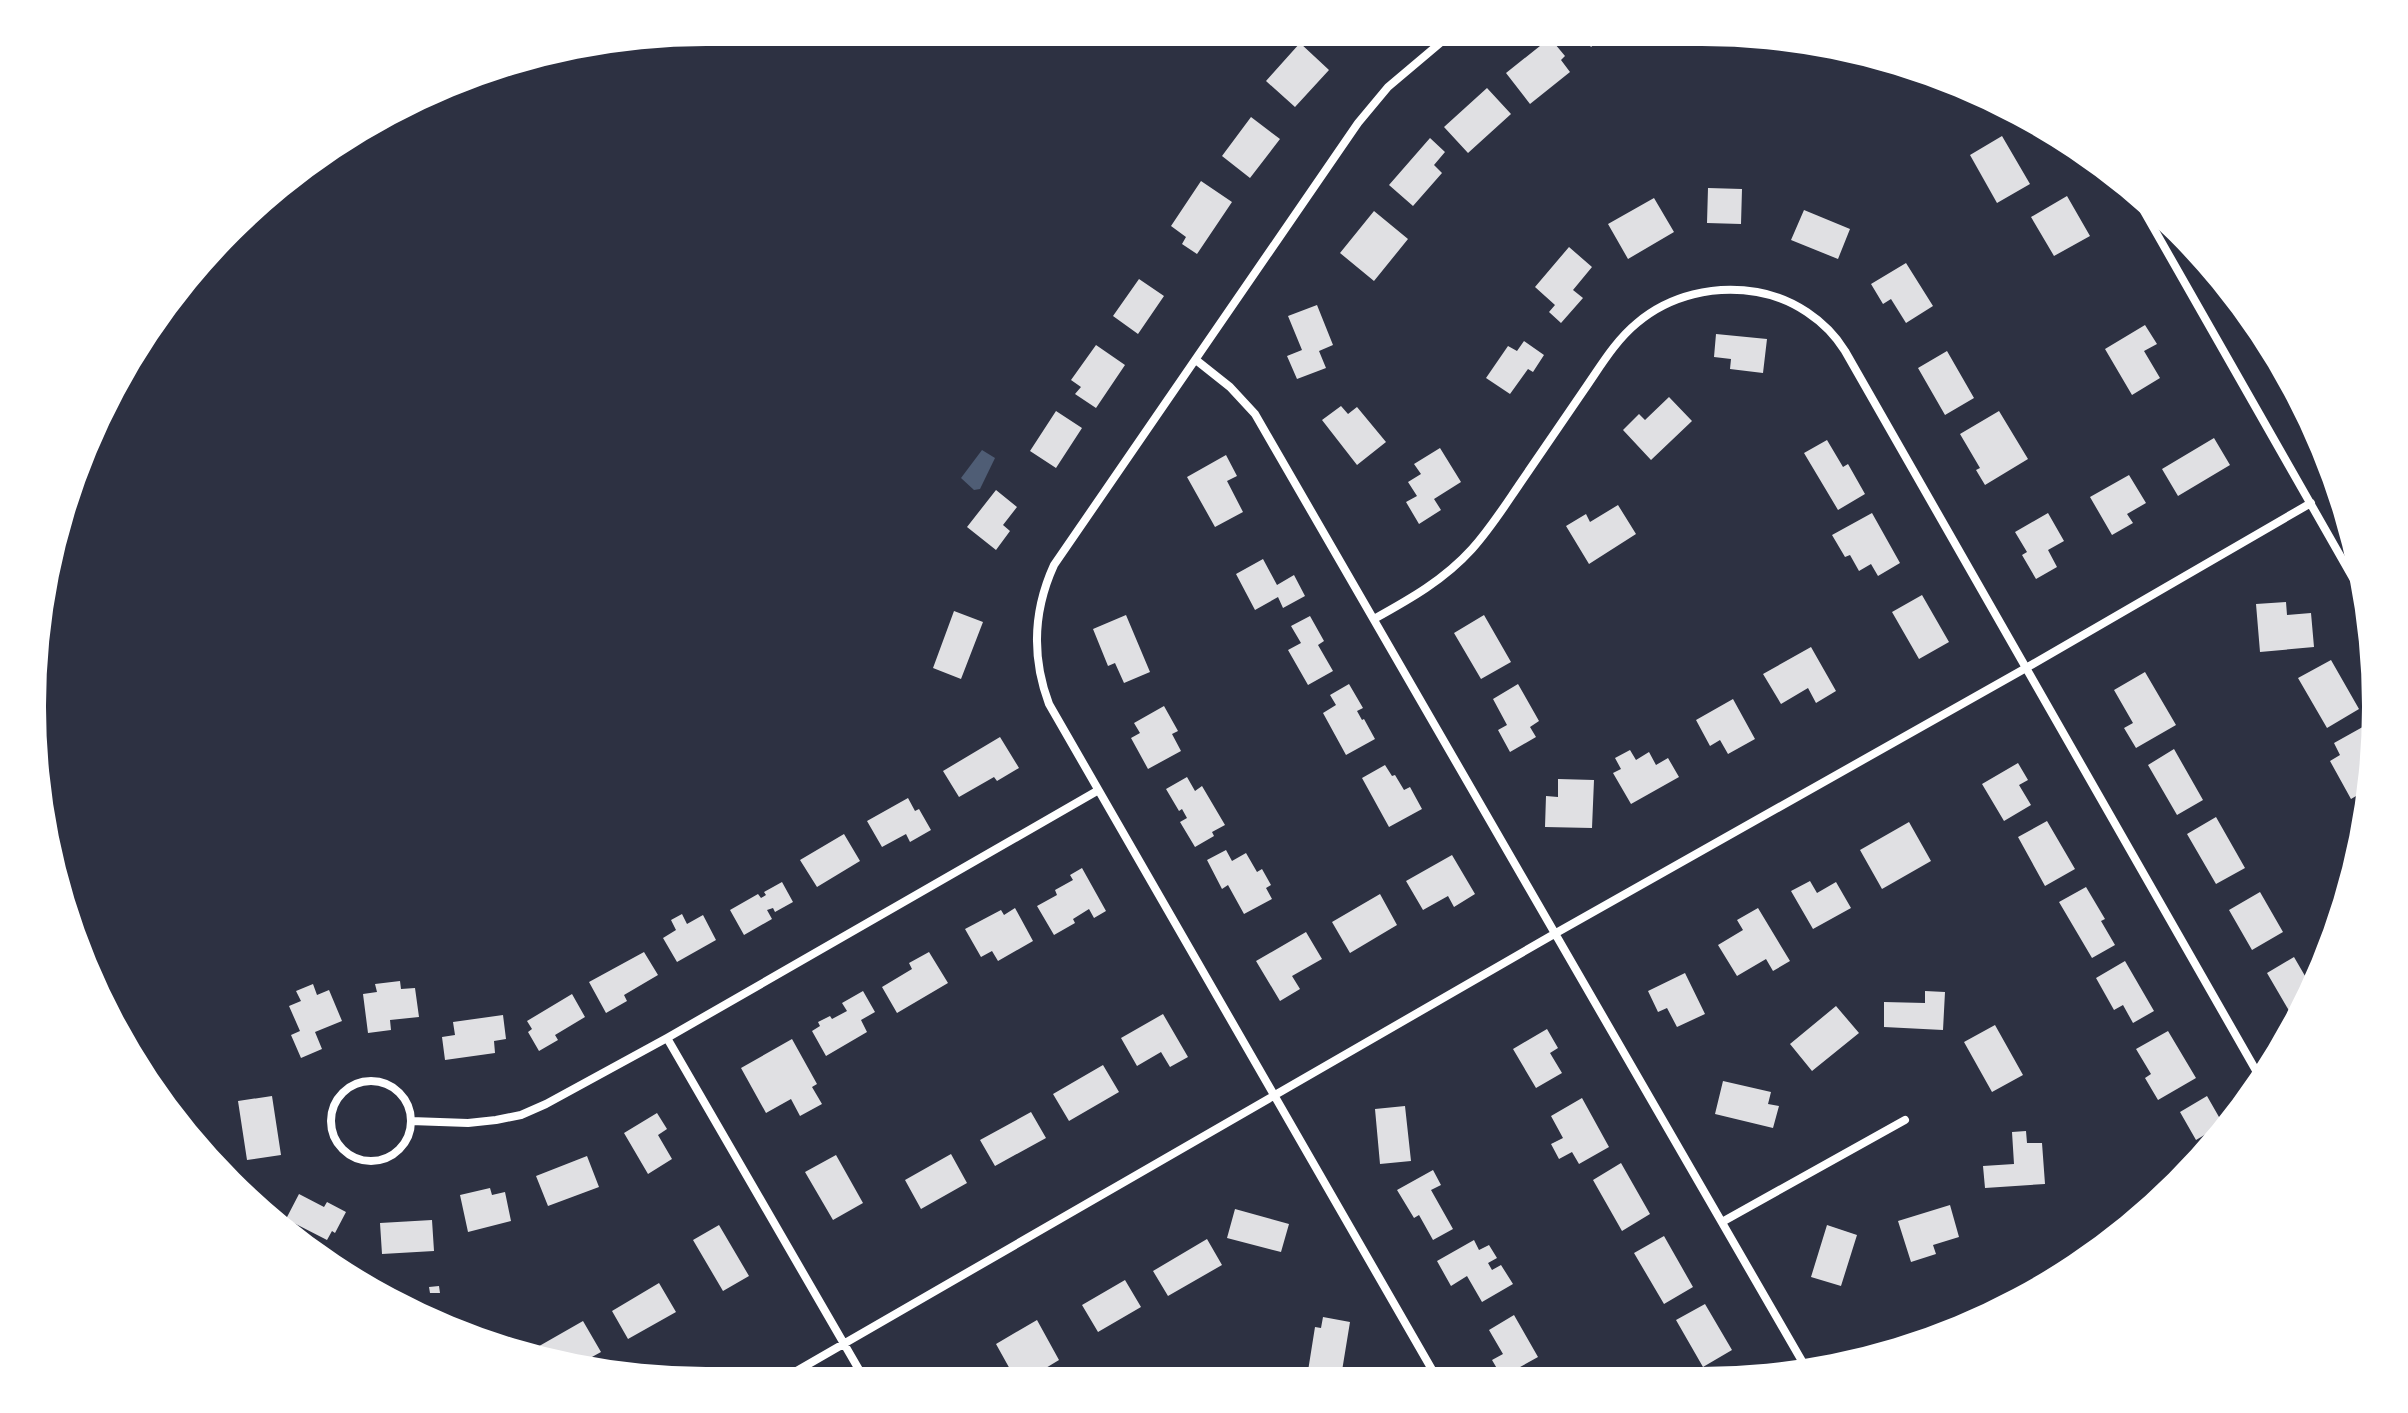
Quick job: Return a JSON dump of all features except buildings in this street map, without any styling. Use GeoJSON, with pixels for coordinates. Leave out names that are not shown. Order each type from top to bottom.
{"type":"FeatureCollection","features":[{"type":"Feature","properties":{"kind":"street"},"geometry":{"type":"LineString","coordinates":[[1431,1367],[1049,704],[1038,671],[1035,636],[1040,599],[1054,565],[1370,107],[1388,87],[1437,46]]}},
{"type":"Feature","properties":{"kind":"street"},"geometry":{"type":"LineString","coordinates":[[2150,222],[2346,565]]}},
{"type":"Feature","properties":{"kind":"street"},"geometry":{"type":"LineString","coordinates":[[1374,619],[1427,589],[1473,548],[1607,356],[1637,323],[1662,307],[1698,292],[1732,289],[1769,294],[1785,300],[1815,318],[1838,339],[2254,1068]]}},
{"type":"Feature","properties":{"kind":"street"},"geometry":{"type":"LineString","coordinates":[[1196,360],[1230,387],[1255,414],[1801,1359]]}},
{"type":"Feature","properties":{"kind":"street"},"geometry":{"type":"LineString","coordinates":[[803,1367],[2311,503]]}},
{"type":"Feature","properties":{"kind":"street"},"geometry":{"type":"LineString","coordinates":[[411,1121],[468,1123],[521,1115],[546,1104],[1097,791]]}},
{"type":"Feature","properties":{"kind":"street"},"geometry":{"type":"LineString","coordinates":[[667,1038],[858,1367]]}},
{"type":"Feature","properties":{"kind":"street"},"geometry":{"type":"LineString","coordinates":[[364,1080],[374,1080],[401,1093],[410,1111],[411,1121],[406,1141],[392,1155],[373,1161],[353,1157],[338,1144],[333,1135],[331,1115],[338,1096],[346,1089],[364,1080]]}},
{"type":"Feature","properties":{"kind":"street"},"geometry":{"type":"LineString","coordinates":[[1722,1222],[1905,1120]]}},
{"type":"Feature","properties":{"kind":"water"},"geometry":{"type":"Polygon","coordinates":[[[982,450],[995,458],[980,489],[974,490],[961,478],[982,450]]]}}]}
